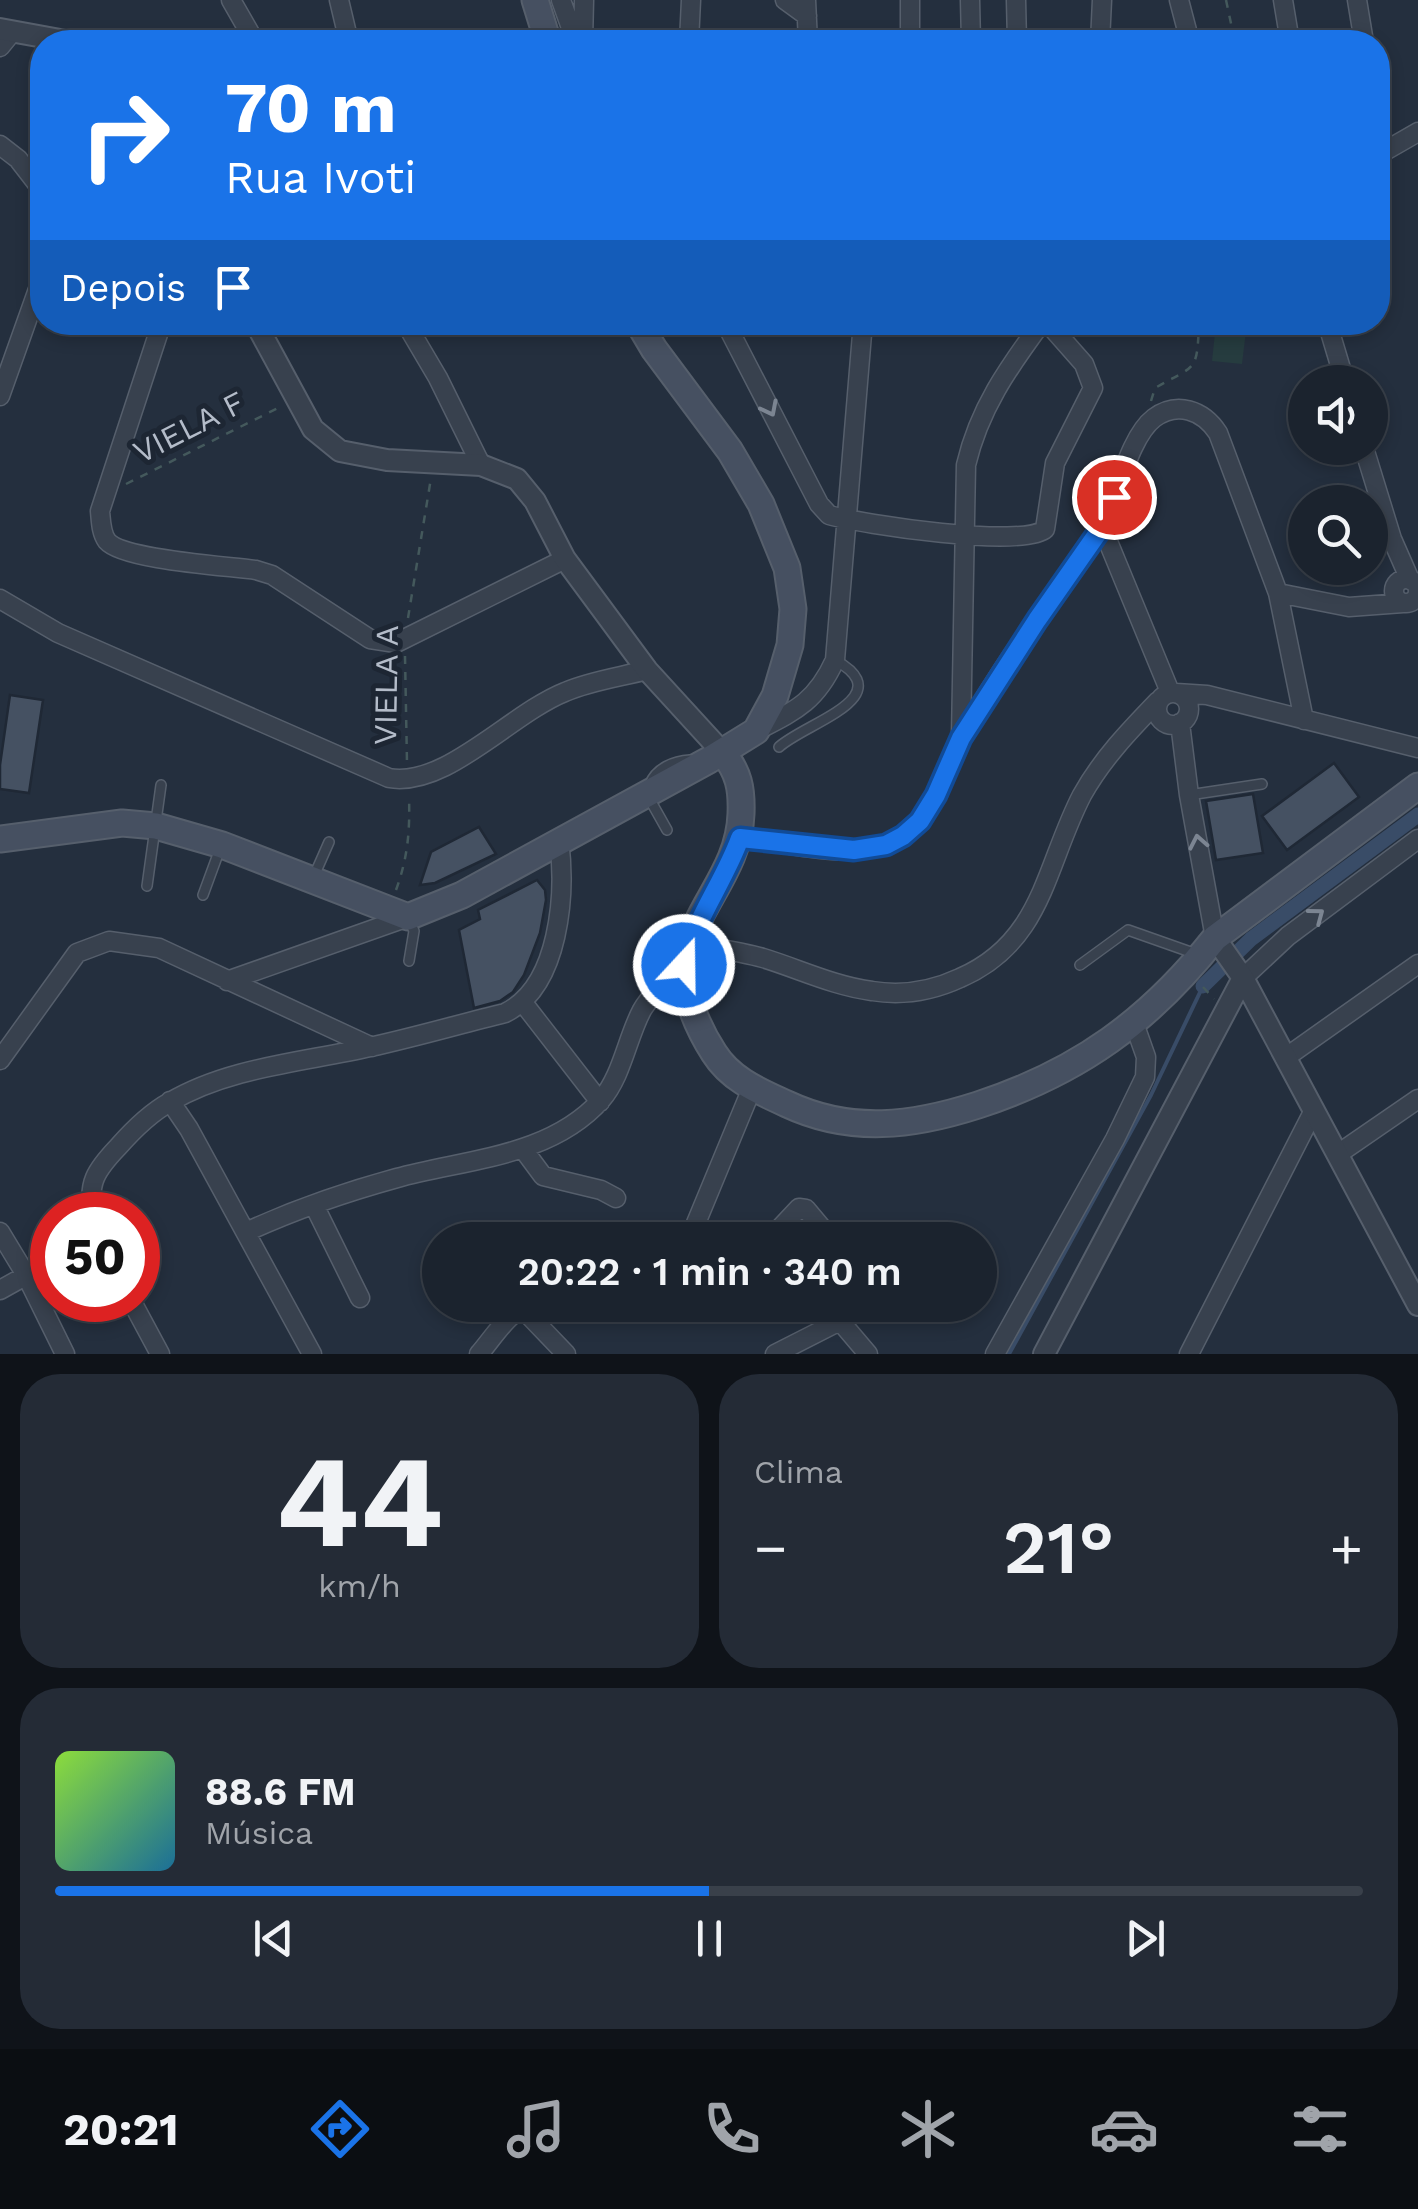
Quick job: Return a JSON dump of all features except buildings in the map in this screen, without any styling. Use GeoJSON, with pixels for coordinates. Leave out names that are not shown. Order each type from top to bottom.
{"type":"FeatureCollection","features":[{"type":"Feature","properties":{"kind":"main road"},"geometry":{"type":"LineString","coordinates":[[535,0],[544,30]]}},
{"type":"Feature","properties":{"kind":"main road"},"geometry":{"type":"LineString","coordinates":[[0,838],[122,823],[156,826],[222,845],[399,912],[462,895],[756,731],[775,696],[790,645],[793,609],[787,568],[762,504],[730,451],[645,335]]}},
{"type":"Feature","properties":{"kind":"main road"},"geometry":{"type":"LineString","coordinates":[[712,758],[734,767],[742,790],[740,838],[686,954],[691,1003],[712,1051],[729,1074],[803,1111],[860,1123],[930,1120],[1054,1076],[1220,962],[1418,786]]}},
{"type":"Feature","properties":{"kind":"street"},"geometry":{"type":"LineString","coordinates":[[231,0],[248,30]]}},
{"type":"Feature","properties":{"kind":"street"},"geometry":{"type":"LineString","coordinates":[[338,0],[346,30]]}},
{"type":"Feature","properties":{"kind":"street"},"geometry":{"type":"LineString","coordinates":[[561,0],[575,30]]}},
{"type":"Feature","properties":{"kind":"street"},"geometry":{"type":"LineString","coordinates":[[581,30],[584,0]]}},
{"type":"Feature","properties":{"kind":"street"},"geometry":{"type":"LineString","coordinates":[[690,30],[691,0]]}},
{"type":"Feature","properties":{"kind":"street"},"geometry":{"type":"LineString","coordinates":[[785,0],[807,8]]}},
{"type":"Feature","properties":{"kind":"street"},"geometry":{"type":"LineString","coordinates":[[910,0],[910,30]]}},
{"type":"Feature","properties":{"kind":"street"},"geometry":{"type":"LineString","coordinates":[[970,0],[971,30]]}},
{"type":"Feature","properties":{"kind":"street"},"geometry":{"type":"LineString","coordinates":[[1016,0],[1016,30]]}},
{"type":"Feature","properties":{"kind":"street"},"geometry":{"type":"LineString","coordinates":[[1101,30],[1102,0]]}},
{"type":"Feature","properties":{"kind":"street"},"geometry":{"type":"LineString","coordinates":[[1179,0],[1187,30]]}},
{"type":"Feature","properties":{"kind":"street"},"geometry":{"type":"LineString","coordinates":[[1283,0],[1288,30]]}},
{"type":"Feature","properties":{"kind":"street"},"geometry":{"type":"LineString","coordinates":[[1357,0],[1362,30]]}},
{"type":"Feature","properties":{"kind":"street"},"geometry":{"type":"LineString","coordinates":[[4,36],[30,38]]}},
{"type":"Feature","properties":{"kind":"street"},"geometry":{"type":"LineString","coordinates":[[1390,148],[1418,132]]}},
{"type":"Feature","properties":{"kind":"street"},"geometry":{"type":"LineString","coordinates":[[0,145],[30,174]]}},
{"type":"Feature","properties":{"kind":"street"},"geometry":{"type":"LineString","coordinates":[[0,396],[30,312]]}},
{"type":"Feature","properties":{"kind":"street"},"geometry":{"type":"LineString","coordinates":[[158,335],[104,495],[101,525],[107,541],[118,549],[256,570],[286,582],[370,639],[396,644],[565,558]]}},
{"type":"Feature","properties":{"kind":"street"},"geometry":{"type":"LineString","coordinates":[[262,335],[313,429],[340,451],[387,460],[481,465],[517,479],[536,501],[565,558],[712,758]]}},
{"type":"Feature","properties":{"kind":"street"},"geometry":{"type":"LineString","coordinates":[[413,335],[481,465]]}},
{"type":"Feature","properties":{"kind":"street"},"geometry":{"type":"LineString","coordinates":[[732,335],[818,504],[830,515],[964,535],[1032,537],[1045,529],[1055,464],[1093,388],[1084,364],[1056,335]]}},
{"type":"Feature","properties":{"kind":"street"},"geometry":{"type":"LineString","coordinates":[[756,731],[801,708],[818,692],[836,660],[862,335]]}},
{"type":"Feature","properties":{"kind":"street"},"geometry":{"type":"LineString","coordinates":[[961,738],[966,465],[973,434],[996,386],[1034,335]]}},
{"type":"Feature","properties":{"kind":"street"},"geometry":{"type":"LineString","coordinates":[[1331,335],[1340,365]]}},
{"type":"Feature","properties":{"kind":"street"},"geometry":{"type":"LineString","coordinates":[[740,838],[854,850],[886,845],[920,821],[961,738],[1102,527],[1150,421],[1173,408],[1186,409],[1210,421],[1238,483],[1278,593],[1304,720]]}},
{"type":"Feature","properties":{"kind":"street"},"geometry":{"type":"LineString","coordinates":[[1278,593],[1349,607],[1408,590],[1369,465]]}},
{"type":"Feature","properties":{"kind":"street"},"geometry":{"type":"LineString","coordinates":[[1102,527],[1168,695],[1158,716],[1180,720]]}},
{"type":"Feature","properties":{"kind":"street"},"geometry":{"type":"LineString","coordinates":[[0,599],[58,634],[389,778],[408,781],[446,768],[525,711],[566,691],[646,670]]}},
{"type":"Feature","properties":{"kind":"street"},"geometry":{"type":"LineString","coordinates":[[1168,695],[1187,701],[1180,720],[1189,795],[1220,962],[1285,1058],[1418,1305]]}},
{"type":"Feature","properties":{"kind":"street"},"geometry":{"type":"LineString","coordinates":[[246,1232],[399,1177],[523,1149],[552,1136],[600,1102],[611,1086],[642,1010],[686,954],[761,958],[842,986],[873,992],[907,993],[938,988],[982,969],[1012,944],[1035,908],[1078,803],[1098,769],[1168,695],[1208,696],[1418,748]]}},
{"type":"Feature","properties":{"kind":"street"},"geometry":{"type":"LineString","coordinates":[[1118,744],[1180,720],[1198,706],[1232,703]]}},
{"type":"Feature","properties":{"kind":"street"},"geometry":{"type":"LineString","coordinates":[[1044,1354],[1220,962],[1288,936],[1418,839]]}},
{"type":"Feature","properties":{"kind":"street"},"geometry":{"type":"LineString","coordinates":[[90,1192],[105,1160],[136,1127],[170,1101],[261,1070],[372,1047],[505,1013],[524,1004],[542,976],[561,908],[559,840]]}},
{"type":"Feature","properties":{"kind":"street"},"geometry":{"type":"LineString","coordinates":[[227,981],[399,912]]}},
{"type":"Feature","properties":{"kind":"street"},"geometry":{"type":"LineString","coordinates":[[0,1060],[76,952],[93,945],[126,941],[159,948],[372,1047]]}},
{"type":"Feature","properties":{"kind":"street"},"geometry":{"type":"LineString","coordinates":[[1285,1058],[1418,964]]}},
{"type":"Feature","properties":{"kind":"street"},"geometry":{"type":"LineString","coordinates":[[524,1004],[600,1102]]}},
{"type":"Feature","properties":{"kind":"street"},"geometry":{"type":"LineString","coordinates":[[995,1354],[1145,1078],[1146,1057],[1134,1022]]}},
{"type":"Feature","properties":{"kind":"street"},"geometry":{"type":"LineString","coordinates":[[696,1222],[752,1088]]}},
{"type":"Feature","properties":{"kind":"street"},"geometry":{"type":"LineString","coordinates":[[1338,1154],[1418,1099]]}},
{"type":"Feature","properties":{"kind":"street"},"geometry":{"type":"LineString","coordinates":[[170,1101],[312,1354]]}},
{"type":"Feature","properties":{"kind":"street"},"geometry":{"type":"LineString","coordinates":[[1189,1354],[1312,1112]]}},
{"type":"Feature","properties":{"kind":"street"},"geometry":{"type":"LineString","coordinates":[[523,1149],[543,1176],[600,1190],[616,1198]]}},
{"type":"Feature","properties":{"kind":"street"},"geometry":{"type":"LineString","coordinates":[[314,1206],[360,1298]]}},
{"type":"Feature","properties":{"kind":"street"},"geometry":{"type":"LineString","coordinates":[[784,1222],[794,1210],[806,1209],[816,1222]]}},
{"type":"Feature","properties":{"kind":"street"},"geometry":{"type":"LineString","coordinates":[[0,1232],[65,1354]]}},
{"type":"Feature","properties":{"kind":"street"},"geometry":{"type":"LineString","coordinates":[[0,1290],[30,1273]]}},
{"type":"Feature","properties":{"kind":"street"},"geometry":{"type":"LineString","coordinates":[[143,1322],[160,1354]]}},
{"type":"Feature","properties":{"kind":"street"},"geometry":{"type":"LineString","coordinates":[[480,1354],[510,1322]]}},
{"type":"Feature","properties":{"kind":"street"},"geometry":{"type":"LineString","coordinates":[[539,1322],[566,1354]]}},
{"type":"Feature","properties":{"kind":"street"},"geometry":{"type":"LineString","coordinates":[[775,1354],[836,1322]]}},
{"type":"Feature","properties":{"kind":"street"},"geometry":{"type":"LineString","coordinates":[[842,1322],[868,1354]]}},
{"type":"Feature","properties":{"kind":"lane"},"geometry":{"type":"LineString","coordinates":[[780,747],[853,702],[859,688],[858,678],[853,670],[836,660]]}},
{"type":"Feature","properties":{"kind":"lane"},"geometry":{"type":"LineString","coordinates":[[1189,795],[1262,784]]}},
{"type":"Feature","properties":{"kind":"lane"},"geometry":{"type":"LineString","coordinates":[[148,886],[162,785]]}},
{"type":"Feature","properties":{"kind":"lane"},"geometry":{"type":"LineString","coordinates":[[646,794],[667,830]]}},
{"type":"Feature","properties":{"kind":"lane"},"geometry":{"type":"LineString","coordinates":[[313,879],[330,842]]}},
{"type":"Feature","properties":{"kind":"lane"},"geometry":{"type":"LineString","coordinates":[[203,895],[222,845]]}},
{"type":"Feature","properties":{"kind":"lane"},"geometry":{"type":"LineString","coordinates":[[399,912],[414,931],[409,961]]}},
{"type":"Feature","properties":{"kind":"lane"},"geometry":{"type":"LineString","coordinates":[[1080,965],[1128,930],[1220,962]]}},
{"type":"Feature","properties":{"kind":"path"},"geometry":{"type":"LineString","coordinates":[[1226,0],[1232,30]]}},
{"type":"Feature","properties":{"kind":"path"},"geometry":{"type":"LineString","coordinates":[[1150,421],[1155,388],[1197,362],[1198,335]]}},
{"type":"Feature","properties":{"kind":"path","name":"VIELA F"},"geometry":{"type":"LineString","coordinates":[[104,495],[294,400]]}},
{"type":"Feature","properties":{"kind":"path","name":"VIELA A"},"geometry":{"type":"LineString","coordinates":[[399,912],[410,836],[406,642],[433,462]]}},
{"type":"Feature","properties":{"kind":"path"},"geometry":{"type":"LineString","coordinates":[[1212,997],[1220,962]]}},
{"type":"Feature","properties":{"kind":"green space"},"geometry":{"type":"Polygon","coordinates":[[[1215,335],[1246,335],[1242,364],[1212,361],[1215,335]]]}},
{"type":"Feature","properties":{"kind":"waterway"},"geometry":{"type":"LineString","coordinates":[[1203,986],[1251,939],[1418,815]]}},
{"type":"Feature","properties":{"kind":"waterway"},"geometry":{"type":"LineString","coordinates":[[1009,1354],[1151,1095],[1203,986]]}},
{"type":"Feature","properties":{"kind":"route"},"geometry":{"type":"LineString","coordinates":[[684,965],[688,942],[730,865],[740,838],[854,850],[886,845],[920,821],[961,738],[1102,527],[1114,497]]}}]}
